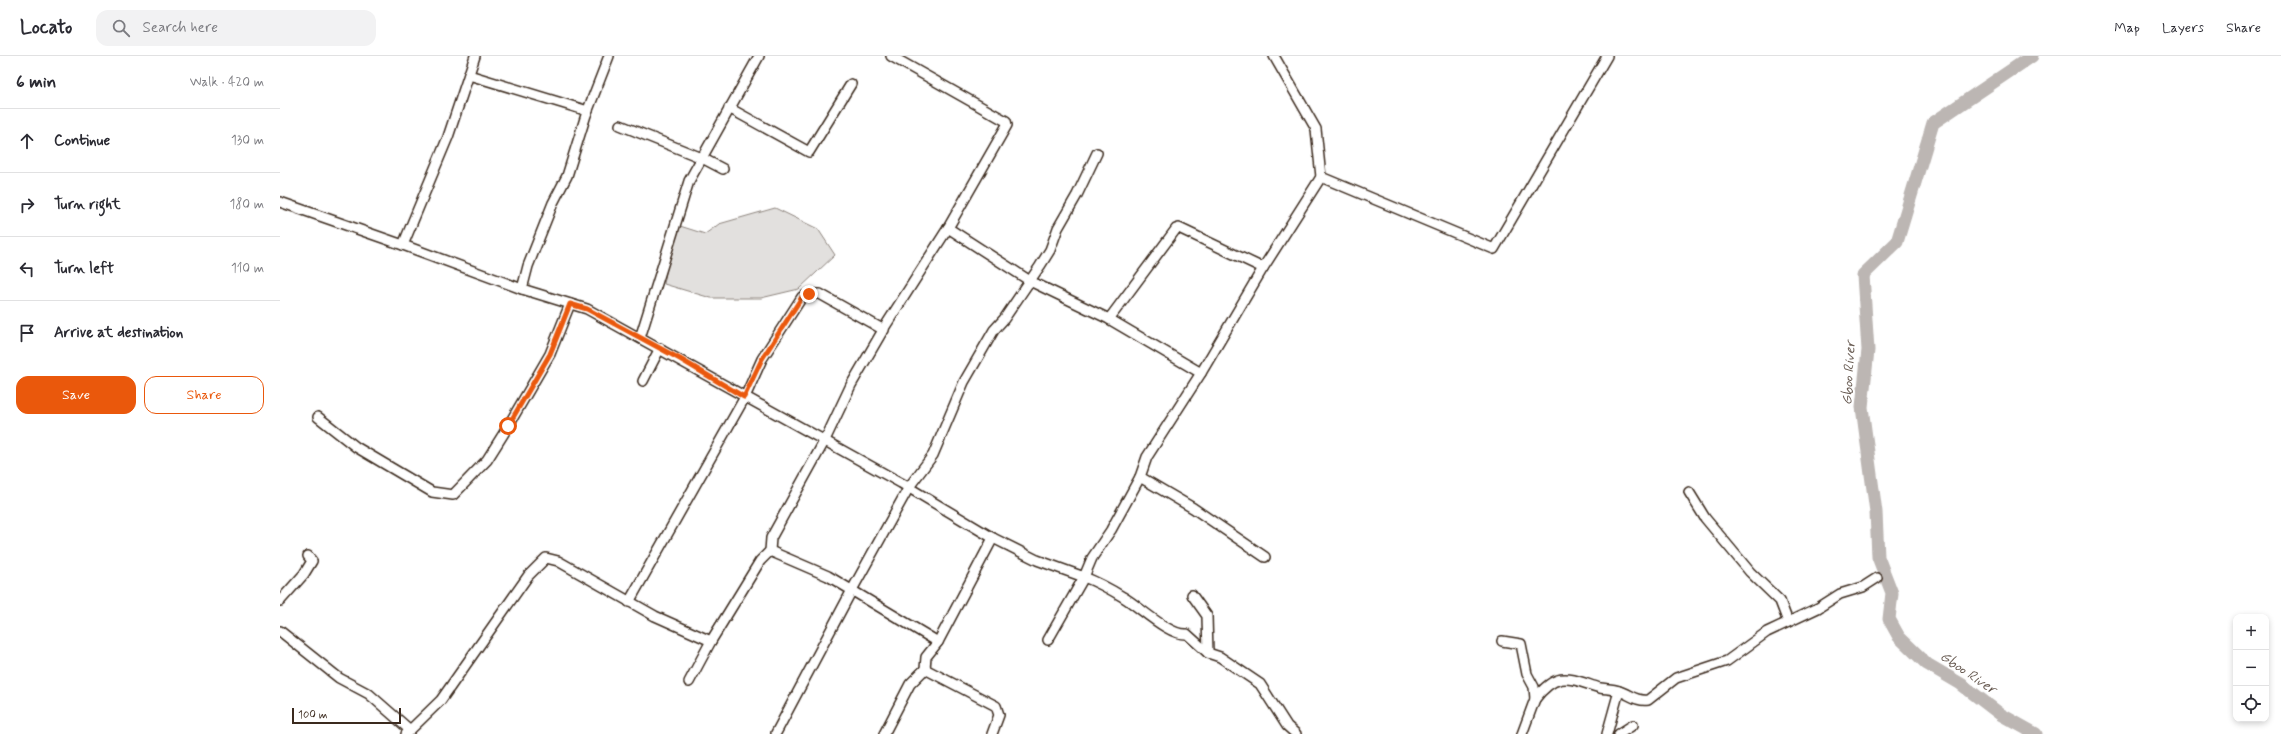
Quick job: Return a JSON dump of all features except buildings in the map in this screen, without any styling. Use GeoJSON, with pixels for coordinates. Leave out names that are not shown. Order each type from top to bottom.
{"type":"FeatureCollection","features":[{"type":"Feature","properties":{"kind":"street"},"geometry":{"type":"LineString","coordinates":[[403,245],[448,137],[475,56]]}},
{"type":"Feature","properties":{"kind":"street"},"geometry":{"type":"LineString","coordinates":[[522,289],[528,266],[550,210],[567,176],[588,110],[609,56]]}},
{"type":"Feature","properties":{"kind":"street"},"geometry":{"type":"LineString","coordinates":[[640,338],[689,181],[759,56]]}},
{"type":"Feature","properties":{"kind":"street"},"geometry":{"type":"LineString","coordinates":[[689,682],[711,641],[760,561],[770,551],[771,538],[825,440],[851,385],[948,228],[1007,125],[1006,122],[891,56]]}},
{"type":"Feature","properties":{"kind":"street"},"geometry":{"type":"LineString","coordinates":[[1048,640],[1084,577],[1092,558],[1111,530],[1140,478],[1147,457],[1201,373],[1263,268],[1321,177],[1316,129],[1274,56]]}},
{"type":"Feature","properties":{"kind":"street"},"geometry":{"type":"LineString","coordinates":[[1321,177],[1494,249],[1604,57]]}},
{"type":"Feature","properties":{"kind":"street"},"geometry":{"type":"LineString","coordinates":[[469,75],[588,110]]}},
{"type":"Feature","properties":{"kind":"street"},"geometry":{"type":"LineString","coordinates":[[729,108],[809,152],[851,84]]}},
{"type":"Feature","properties":{"kind":"street"},"geometry":{"type":"LineString","coordinates":[[620,125],[702,158],[723,169]]}},
{"type":"Feature","properties":{"kind":"street"},"geometry":{"type":"LineString","coordinates":[[776,733],[852,590],[909,488],[933,455],[964,382],[994,330],[1004,319],[1050,250],[1058,228],[1072,200],[1077,195],[1097,153]]}},
{"type":"Feature","properties":{"kind":"street"},"geometry":{"type":"LineString","coordinates":[[280,202],[522,289],[587,309],[660,348],[744,397],[825,440],[993,538],[1043,562],[1084,577],[1122,596],[1160,624],[1181,634],[1187,634],[1208,653],[1220,657],[1260,684],[1287,726],[1296,734]]}},
{"type":"Feature","properties":{"kind":"street"},"geometry":{"type":"LineString","coordinates":[[948,228],[1030,280],[1109,320],[1201,373]]}},
{"type":"Feature","properties":{"kind":"street"},"geometry":{"type":"LineString","coordinates":[[1109,320],[1176,229],[1179,228],[1263,268]]}},
{"type":"Feature","properties":{"kind":"street"},"geometry":{"type":"LineString","coordinates":[[629,602],[744,397],[762,359],[802,297],[809,294],[820,294],[884,330]]}},
{"type":"Feature","properties":{"kind":"street"},"geometry":{"type":"LineString","coordinates":[[318,417],[356,447],[432,492],[453,495],[487,460],[504,433],[550,354],[570,304]]}},
{"type":"Feature","properties":{"kind":"street"},"geometry":{"type":"LineString","coordinates":[[643,381],[660,348]]}},
{"type":"Feature","properties":{"kind":"street"},"geometry":{"type":"LineString","coordinates":[[1140,478],[1193,508],[1264,557]]}},
{"type":"Feature","properties":{"kind":"street"},"geometry":{"type":"LineString","coordinates":[[1689,492],[1705,518],[1750,572],[1780,601],[1788,622]]}},
{"type":"Feature","properties":{"kind":"street"},"geometry":{"type":"LineString","coordinates":[[884,734],[910,684],[925,669],[926,657],[938,642],[993,538]]}},
{"type":"Feature","properties":{"kind":"street"},"geometry":{"type":"LineString","coordinates":[[770,551],[828,576],[938,642]]}},
{"type":"Feature","properties":{"kind":"street"},"geometry":{"type":"LineString","coordinates":[[280,601],[304,574],[312,561],[308,556]]}},
{"type":"Feature","properties":{"kind":"street"},"geometry":{"type":"LineString","coordinates":[[280,631],[339,678],[369,694],[408,732],[441,700],[528,576],[546,558],[558,561],[655,616],[711,641]]}},
{"type":"Feature","properties":{"kind":"street"},"geometry":{"type":"LineString","coordinates":[[1522,734],[1535,699],[1541,692],[1558,679],[1578,679],[1599,688],[1619,691],[1642,701],[1648,700],[1676,678],[1727,661],[1755,638],[1840,594],[1863,587],[1877,578]]}},
{"type":"Feature","properties":{"kind":"street"},"geometry":{"type":"LineString","coordinates":[[1192,595],[1207,616],[1208,653]]}},
{"type":"Feature","properties":{"kind":"street"},"geometry":{"type":"LineString","coordinates":[[1502,641],[1521,644],[1527,674],[1534,687],[1535,699]]}},
{"type":"Feature","properties":{"kind":"street"},"geometry":{"type":"LineString","coordinates":[[925,669],[996,706],[999,716],[992,734]]}},
{"type":"Feature","properties":{"kind":"street"},"geometry":{"type":"LineString","coordinates":[[1607,734],[1619,691]]}},
{"type":"Feature","properties":{"kind":"street"},"geometry":{"type":"LineString","coordinates":[[1619,734],[1633,725]]}},
{"type":"Feature","properties":{"kind":"shaded area"},"geometry":{"type":"Polygon","coordinates":[[[775,208],[818,229],[835,255],[799,289],[761,298],[711,298],[664,284],[668,260],[680,226],[705,234],[719,224],[775,208]]]}},
{"type":"Feature","properties":{"kind":"waterway","name":"Gboo River"},"geometry":{"type":"LineString","coordinates":[[2032,56],[1933,123],[1897,242],[1863,275],[1868,350],[1862,407],[1876,512],[1878,557],[1892,593],[1889,619],[1899,637],[1927,664],[1961,684],[2000,714],[2036,734]]}},
{"type":"Feature","properties":{"kind":"route"},"geometry":{"type":"LineString","coordinates":[[508,426],[550,354],[570,304],[587,309],[680,359],[744,397],[762,359],[802,297],[809,294]]}}]}
